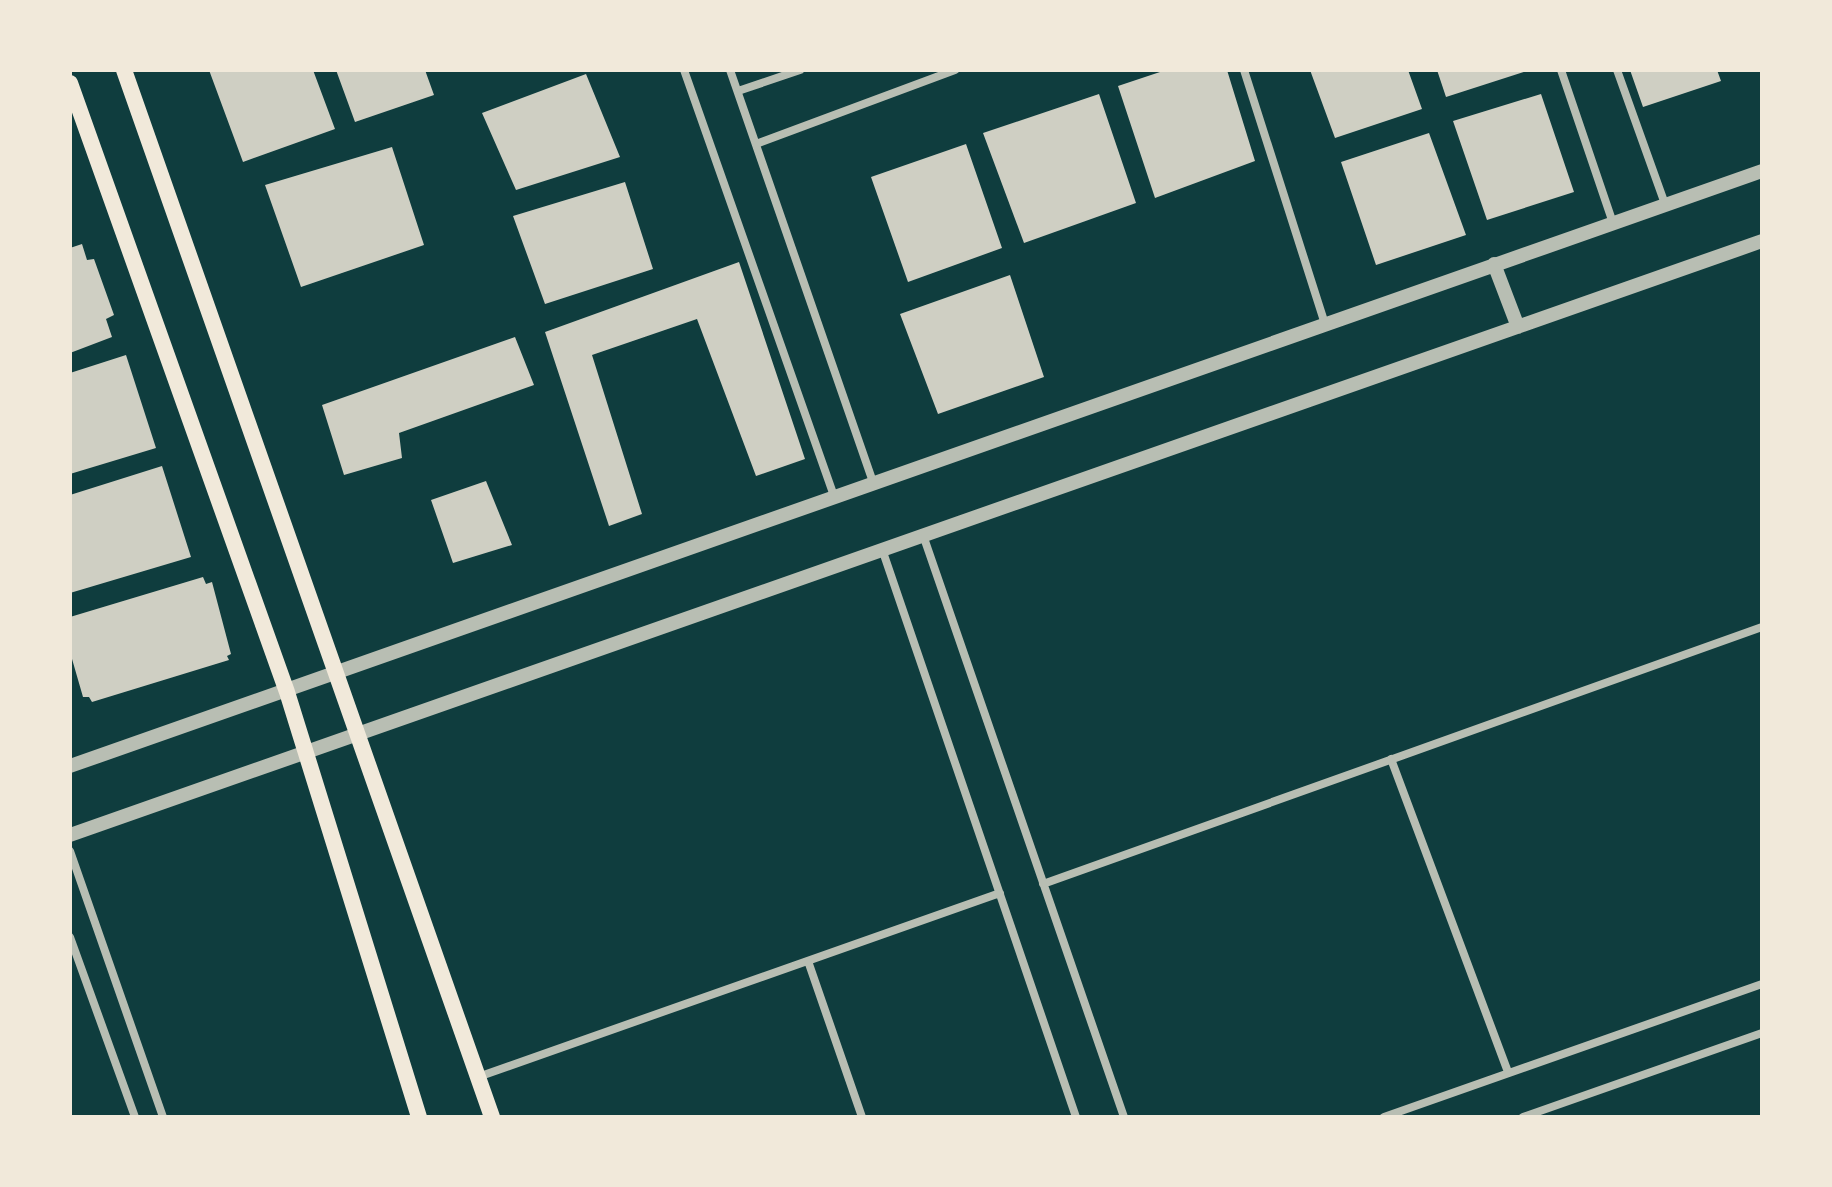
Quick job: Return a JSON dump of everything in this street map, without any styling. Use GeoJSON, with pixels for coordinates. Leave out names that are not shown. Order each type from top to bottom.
{"type":"FeatureCollection","features":[{"type":"Feature","properties":{"kind":"main road"},"geometry":{"type":"LineString","coordinates":[[124,70],[492,1117]]}},
{"type":"Feature","properties":{"kind":"main road"},"geometry":{"type":"LineString","coordinates":[[70,83],[287,692],[419,1117]]}},
{"type":"Feature","properties":{"kind":"street"},"geometry":{"type":"LineString","coordinates":[[684,70],[834,496]]}},
{"type":"Feature","properties":{"kind":"street"},"geometry":{"type":"LineString","coordinates":[[730,70],[873,482]]}},
{"type":"Feature","properties":{"kind":"street"},"geometry":{"type":"LineString","coordinates":[[738,91],[800,70]]}},
{"type":"Feature","properties":{"kind":"street"},"geometry":{"type":"LineString","coordinates":[[756,144],[955,70]]}},
{"type":"Feature","properties":{"kind":"street"},"geometry":{"type":"LineString","coordinates":[[1244,70],[1325,324]]}},
{"type":"Feature","properties":{"kind":"street"},"geometry":{"type":"LineString","coordinates":[[1561,70],[1613,223]]}},
{"type":"Feature","properties":{"kind":"street"},"geometry":{"type":"LineString","coordinates":[[1617,70],[1665,204]]}},
{"type":"Feature","properties":{"kind":"street"},"geometry":{"type":"LineString","coordinates":[[70,766],[1762,171]]}},
{"type":"Feature","properties":{"kind":"street"},"geometry":{"type":"LineString","coordinates":[[70,835],[1762,241]]}},
{"type":"Feature","properties":{"kind":"street"},"geometry":{"type":"LineString","coordinates":[[1494,264],[1518,327]]}},
{"type":"Feature","properties":{"kind":"street"},"geometry":{"type":"LineString","coordinates":[[923,535],[1124,1117]]}},
{"type":"Feature","properties":{"kind":"street"},"geometry":{"type":"LineString","coordinates":[[882,549],[1076,1117]]}},
{"type":"Feature","properties":{"kind":"street"},"geometry":{"type":"LineString","coordinates":[[1043,884],[1762,627]]}},
{"type":"Feature","properties":{"kind":"street"},"geometry":{"type":"LineString","coordinates":[[1391,759],[1508,1072]]}},
{"type":"Feature","properties":{"kind":"street"},"geometry":{"type":"LineString","coordinates":[[70,851],[163,1117]]}},
{"type":"Feature","properties":{"kind":"street"},"geometry":{"type":"LineString","coordinates":[[478,1077],[1000,893]]}},
{"type":"Feature","properties":{"kind":"street"},"geometry":{"type":"LineString","coordinates":[[70,937],[135,1117]]}},
{"type":"Feature","properties":{"kind":"street"},"geometry":{"type":"LineString","coordinates":[[808,961],[862,1117]]}},
{"type":"Feature","properties":{"kind":"street"},"geometry":{"type":"LineString","coordinates":[[1384,1117],[1762,984]]}},
{"type":"Feature","properties":{"kind":"street"},"geometry":{"type":"LineString","coordinates":[[1523,1117],[1762,1033]]}},
{"type":"Feature","properties":{"kind":"building"},"geometry":{"type":"Polygon","coordinates":[[[209,70],[313,70],[335,129],[243,162],[209,70]]]}},
{"type":"Feature","properties":{"kind":"building"},"geometry":{"type":"Polygon","coordinates":[[[336,70],[425,70],[434,95],[355,122],[336,70]]]}},
{"type":"Feature","properties":{"kind":"building"},"geometry":{"type":"Polygon","coordinates":[[[1166,70],[1227,70],[1255,161],[1155,198],[1118,86],[1166,70]]]}},
{"type":"Feature","properties":{"kind":"building"},"geometry":{"type":"Polygon","coordinates":[[[1310,70],[1408,70],[1422,109],[1335,138],[1310,70]]]}},
{"type":"Feature","properties":{"kind":"building"},"geometry":{"type":"Polygon","coordinates":[[[1437,70],[1526,70],[1527,71],[1446,97],[1437,70]]]}},
{"type":"Feature","properties":{"kind":"building"},"geometry":{"type":"Polygon","coordinates":[[[1630,70],[1717,70],[1721,81],[1643,107],[1630,70]]]}},
{"type":"Feature","properties":{"kind":"building"},"geometry":{"type":"Polygon","coordinates":[[[586,74],[620,157],[516,190],[482,113],[586,74]]]}},
{"type":"Feature","properties":{"kind":"building"},"geometry":{"type":"Polygon","coordinates":[[[1099,94],[1136,203],[1024,243],[983,133],[1099,94]]]}},
{"type":"Feature","properties":{"kind":"building"},"geometry":{"type":"Polygon","coordinates":[[[1541,94],[1574,192],[1487,220],[1453,121],[1541,94]]]}},
{"type":"Feature","properties":{"kind":"building"},"geometry":{"type":"Polygon","coordinates":[[[1429,133],[1466,235],[1376,265],[1341,162],[1429,133]]]}},
{"type":"Feature","properties":{"kind":"building"},"geometry":{"type":"Polygon","coordinates":[[[966,144],[1002,248],[908,282],[871,177],[966,144]]]}},
{"type":"Feature","properties":{"kind":"building"},"geometry":{"type":"Polygon","coordinates":[[[392,147],[424,245],[301,287],[265,185],[392,147]]]}},
{"type":"Feature","properties":{"kind":"building"},"geometry":{"type":"Polygon","coordinates":[[[625,182],[653,269],[545,304],[513,216],[625,182]]]}},
{"type":"Feature","properties":{"kind":"building"},"geometry":{"type":"Polygon","coordinates":[[[82,244],[87,260],[94,259],[114,315],[106,319],[112,337],[70,353],[70,248],[82,244]]]}},
{"type":"Feature","properties":{"kind":"building"},"geometry":{"type":"Polygon","coordinates":[[[739,262],[805,459],[756,476],[697,319],[592,355],[642,514],[609,526],[545,332],[739,262]]]}},
{"type":"Feature","properties":{"kind":"building"},"geometry":{"type":"Polygon","coordinates":[[[1010,275],[1044,377],[938,414],[900,314],[1010,275]]]}},
{"type":"Feature","properties":{"kind":"building"},"geometry":{"type":"Polygon","coordinates":[[[515,337],[534,385],[399,433],[402,458],[344,475],[322,405],[515,337]]]}},
{"type":"Feature","properties":{"kind":"building"},"geometry":{"type":"Polygon","coordinates":[[[126,355],[156,448],[70,474],[70,373],[126,355]]]}},
{"type":"Feature","properties":{"kind":"building"},"geometry":{"type":"Polygon","coordinates":[[[162,466],[191,557],[70,593],[70,495],[162,466]]]}},
{"type":"Feature","properties":{"kind":"building"},"geometry":{"type":"Polygon","coordinates":[[[486,481],[512,545],[453,563],[431,500],[486,481]]]}},
{"type":"Feature","properties":{"kind":"building"},"geometry":{"type":"Polygon","coordinates":[[[203,577],[206,584],[212,582],[231,654],[227,656],[229,660],[92,702],[89,697],[83,697],[70,652],[70,617],[203,577]]]}}]}
